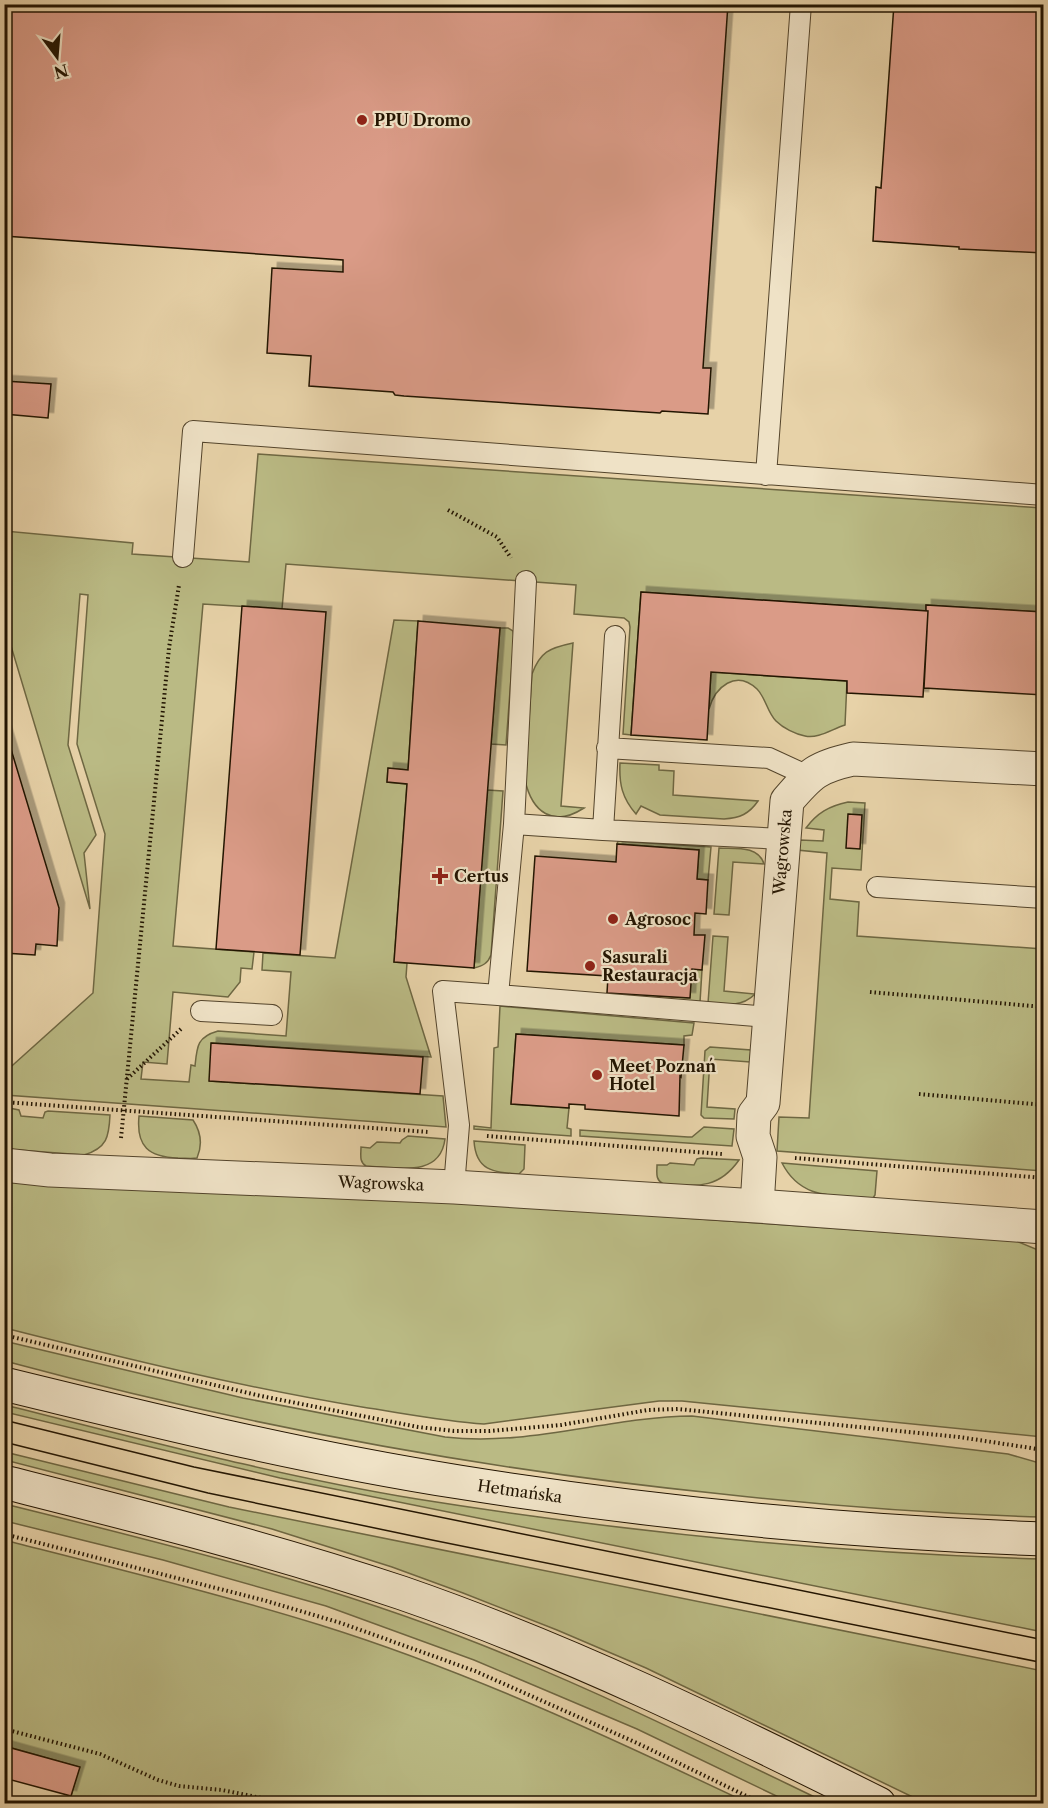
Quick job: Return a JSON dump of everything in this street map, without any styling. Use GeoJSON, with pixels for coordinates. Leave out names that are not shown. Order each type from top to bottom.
{"type":"FeatureCollection","features":[{"type":"Feature","properties":{"kind":"street","name":"Wagrowska"},"geometry":{"type":"LineString","coordinates":[[757,1206],[760,1157],[753,1136],[754,1115],[763,1103],[787,801],[808,776],[828,764],[853,759],[1044,769]]}},
{"type":"Feature","properties":{"kind":"street","name":"Wagrowska"},"geometry":{"type":"LineString","coordinates":[[4,1165],[50,1170],[454,1187],[1044,1227]]}},
{"type":"Feature","properties":{"kind":"street","name":"Hetmańska"},"geometry":{"type":"LineString","coordinates":[[4,1384],[200,1431],[330,1458],[537,1494],[769,1522],[900,1532],[1044,1539]]}},
{"type":"Feature","properties":{"kind":"street"},"geometry":{"type":"LineString","coordinates":[[4,1482],[216,1536],[312,1564],[425,1602],[595,1669],[759,1744],[879,1803]]}},
{"type":"Feature","properties":{"kind":"lane"},"geometry":{"type":"LineString","coordinates":[[766,475],[801,4]]}},
{"type":"Feature","properties":{"kind":"lane"},"geometry":{"type":"LineString","coordinates":[[183,557],[193,431],[1044,495]]}},
{"type":"Feature","properties":{"kind":"lane"},"geometry":{"type":"LineString","coordinates":[[498,995],[514,824],[526,581]]}},
{"type":"Feature","properties":{"kind":"lane"},"geometry":{"type":"LineString","coordinates":[[603,830],[615,636]]}},
{"type":"Feature","properties":{"kind":"lane"},"geometry":{"type":"LineString","coordinates":[[607,747],[769,758],[808,776]]}},
{"type":"Feature","properties":{"kind":"lane"},"geometry":{"type":"LineString","coordinates":[[514,824],[783,839]]}},
{"type":"Feature","properties":{"kind":"lane"},"geometry":{"type":"LineString","coordinates":[[877,887],[1044,898]]}},
{"type":"Feature","properties":{"kind":"lane"},"geometry":{"type":"LineString","coordinates":[[454,1187],[458,1134],[443,992],[769,1017]]}},
{"type":"Feature","properties":{"kind":"lane"},"geometry":{"type":"LineString","coordinates":[[201,1011],[272,1015]]}},
{"type":"Feature","properties":{"kind":"path"},"geometry":{"type":"LineString","coordinates":[[448,510],[497,537],[526,581]]}},
{"type":"Feature","properties":{"kind":"path"},"geometry":{"type":"LineString","coordinates":[[117,1173],[169,648],[183,557]]}},
{"type":"Feature","properties":{"kind":"path"},"geometry":{"type":"LineString","coordinates":[[870,992],[1044,1007]]}},
{"type":"Feature","properties":{"kind":"path"},"geometry":{"type":"LineString","coordinates":[[126,1079],[201,1011]]}},
{"type":"Feature","properties":{"kind":"path"},"geometry":{"type":"LineString","coordinates":[[919,1094],[1044,1105]]}},
{"type":"Feature","properties":{"kind":"path"},"geometry":{"type":"LineString","coordinates":[[4,1102],[1044,1178]]}},
{"type":"Feature","properties":{"kind":"path"},"geometry":{"type":"LineString","coordinates":[[4,1335],[261,1396],[418,1427],[454,1431],[489,1431],[561,1425],[648,1410],[678,1409],[959,1437],[1044,1450]]}},
{"type":"Feature","properties":{"kind":"path"},"geometry":{"type":"LineString","coordinates":[[4,1534],[263,1600],[342,1623],[475,1671],[637,1743],[764,1803]]}},
{"type":"Feature","properties":{"kind":"path"},"geometry":{"type":"LineString","coordinates":[[4,1729],[100,1754],[158,1780],[179,1786],[222,1790],[291,1803]]}},
{"type":"Feature","properties":{"kind":"green space"},"geometry":{"type":"Polygon","coordinates":[[[258,454],[1043,508],[1043,612],[926,605],[926,611],[641,592],[631,735],[623,734],[629,622],[624,618],[574,614],[576,585],[286,564],[282,609],[203,604],[173,946],[254,952],[252,969],[241,968],[240,982],[228,997],[173,992],[167,1064],[143,1062],[141,1079],[189,1082],[191,1065],[195,1066],[199,1043],[211,1033],[218,1031],[286,1036],[291,972],[262,970],[263,953],[335,958],[394,620],[418,621],[408,770],[388,768],[387,782],[407,784],[394,962],[407,963],[406,977],[431,1057],[212,1043],[210,1081],[443,1096],[446,1127],[5,1095],[4,1073],[93,993],[105,834],[77,744],[88,595],[80,594],[68,745],[96,835],[84,853],[90,909],[5,626],[5,531],[133,543],[132,554],[249,562],[258,454]]]}},
{"type":"Feature","properties":{"kind":"green space"},"geometry":{"type":"Polygon","coordinates":[[[500,628],[513,631],[514,637],[506,745],[491,744],[500,628]]]}},
{"type":"Feature","properties":{"kind":"green space"},"geometry":{"type":"Polygon","coordinates":[[[573,643],[561,806],[584,808],[563,817],[546,813],[539,808],[528,791],[525,780],[532,674],[538,661],[546,652],[573,643]]]}},
{"type":"Feature","properties":{"kind":"green space"},"geometry":{"type":"Polygon","coordinates":[[[711,672],[847,681],[845,725],[810,737],[793,732],[776,721],[757,689],[741,681],[727,683],[721,688],[709,709],[711,672]]]}},
{"type":"Feature","properties":{"kind":"green space"},"geometry":{"type":"Polygon","coordinates":[[[620,763],[659,765],[659,770],[674,771],[673,795],[758,801],[748,812],[724,819],[660,815],[641,806],[636,814],[622,790],[620,763]]]}},
{"type":"Feature","properties":{"kind":"green space"},"geometry":{"type":"Polygon","coordinates":[[[487,790],[503,791],[491,955],[485,964],[474,968],[487,790]]]}},
{"type":"Feature","properties":{"kind":"green space"},"geometry":{"type":"Polygon","coordinates":[[[848,802],[865,803],[861,870],[832,868],[830,899],[859,902],[857,936],[1043,949],[1043,1171],[777,1151],[779,1117],[809,1118],[827,853],[797,850],[800,840],[823,841],[824,830],[806,828],[824,811],[848,802]]]}},
{"type":"Feature","properties":{"kind":"green space"},"geometry":{"type":"Polygon","coordinates":[[[618,841],[711,847],[708,880],[697,879],[699,850],[617,844],[618,841]]]}},
{"type":"Feature","properties":{"kind":"green space"},"geometry":{"type":"Polygon","coordinates":[[[719,848],[739,848],[751,851],[761,858],[764,864],[733,862],[729,915],[714,914],[719,848]]]}},
{"type":"Feature","properties":{"kind":"green space"},"geometry":{"type":"Polygon","coordinates":[[[713,936],[728,937],[724,991],[755,994],[745,1001],[727,1004],[708,1003],[713,936]]]}},
{"type":"Feature","properties":{"kind":"green space"},"geometry":{"type":"Polygon","coordinates":[[[692,969],[702,970],[700,1002],[607,997],[607,993],[689,998],[692,969]]]}},
{"type":"Feature","properties":{"kind":"green space"},"geometry":{"type":"Polygon","coordinates":[[[500,1006],[694,1023],[692,1035],[684,1036],[684,1045],[516,1034],[511,1104],[569,1108],[567,1128],[571,1129],[571,1136],[474,1129],[474,1126],[491,1128],[494,1048],[498,1047],[500,1006]]]}},
{"type":"Feature","properties":{"kind":"green space"},"geometry":{"type":"Polygon","coordinates":[[[710,1047],[751,1050],[750,1062],[710,1059],[707,1107],[735,1109],[734,1119],[704,1118],[701,1115],[705,1051],[710,1047]]]}},
{"type":"Feature","properties":{"kind":"green space"},"geometry":{"type":"Polygon","coordinates":[[[4,1107],[19,1110],[21,1116],[43,1118],[45,1112],[48,1111],[110,1115],[109,1130],[105,1141],[98,1149],[84,1155],[5,1149],[4,1107]]]}},
{"type":"Feature","properties":{"kind":"green space"},"geometry":{"type":"Polygon","coordinates":[[[139,1116],[193,1120],[200,1138],[197,1158],[168,1157],[146,1148],[140,1136],[139,1116]]]}},
{"type":"Feature","properties":{"kind":"green space"},"geometry":{"type":"Polygon","coordinates":[[[704,1127],[734,1129],[732,1146],[580,1136],[580,1130],[692,1137],[704,1127]]]}},
{"type":"Feature","properties":{"kind":"green space"},"geometry":{"type":"Polygon","coordinates":[[[408,1136],[445,1139],[441,1152],[435,1160],[415,1168],[366,1166],[362,1162],[361,1147],[370,1148],[377,1142],[400,1143],[408,1136]]]}},
{"type":"Feature","properties":{"kind":"green space"},"geometry":{"type":"Polygon","coordinates":[[[474,1141],[525,1145],[524,1169],[519,1174],[494,1171],[488,1168],[478,1159],[474,1141]]]}},
{"type":"Feature","properties":{"kind":"green space"},"geometry":{"type":"Polygon","coordinates":[[[697,1159],[739,1160],[723,1177],[706,1184],[663,1184],[660,1182],[657,1165],[670,1163],[694,1165],[697,1159]]]}},
{"type":"Feature","properties":{"kind":"green space"},"geometry":{"type":"Polygon","coordinates":[[[782,1163],[877,1171],[875,1195],[869,1198],[831,1195],[808,1190],[790,1175],[782,1163]]]}},
{"type":"Feature","properties":{"kind":"green space"},"geometry":{"type":"Polygon","coordinates":[[[4,1181],[500,1205],[1016,1241],[1043,1252],[1043,1437],[682,1401],[659,1401],[484,1424],[469,1423],[362,1407],[272,1390],[94,1350],[5,1328],[4,1181]]]}},
{"type":"Feature","properties":{"kind":"green space"},"geometry":{"type":"Polygon","coordinates":[[[4,1341],[243,1398],[445,1437],[507,1438],[630,1421],[692,1416],[1008,1454],[1043,1464],[1043,1517],[842,1506],[631,1484],[450,1458],[271,1425],[5,1361],[4,1341]]]}},
{"type":"Feature","properties":{"kind":"green space"},"geometry":{"type":"Polygon","coordinates":[[[5,1405],[313,1479],[365,1490],[495,1511],[651,1531],[808,1546],[1043,1559],[1043,1632],[280,1478],[5,1412],[5,1405]]]}},
{"type":"Feature","properties":{"kind":"green space"},"geometry":{"type":"Polygon","coordinates":[[[5,1452],[229,1507],[1043,1671],[1043,1803],[925,1803],[646,1668],[463,1593],[392,1567],[272,1529],[5,1460],[5,1452]]]}},
{"type":"Feature","properties":{"kind":"green space"},"geometry":{"type":"Polygon","coordinates":[[[5,1504],[246,1566],[365,1602],[424,1623],[570,1682],[827,1803],[791,1803],[637,1729],[474,1660],[326,1606],[163,1560],[5,1521],[5,1504]]]}},
{"type":"Feature","properties":{"kind":"green space"},"geometry":{"type":"Polygon","coordinates":[[[4,1540],[242,1602],[375,1643],[537,1706],[748,1803],[81,1803],[71,1796],[79,1767],[5,1746],[4,1540]]]}},
{"type":"Feature","properties":{"kind":"building","name":"PPU Dromo"},"geometry":{"type":"Polygon","coordinates":[[[4,4],[728,4],[703,368],[711,368],[708,414],[662,411],[660,413],[404,396],[395,395],[393,392],[309,386],[311,356],[267,353],[272,268],[343,272],[343,260],[4,236],[4,4]]]}},
{"type":"Feature","properties":{"kind":"building"},"geometry":{"type":"Polygon","coordinates":[[[894,4],[1044,4],[1044,253],[959,249],[959,247],[873,241],[876,187],[881,188],[894,4]]]}},
{"type":"Feature","properties":{"kind":"building"},"geometry":{"type":"Polygon","coordinates":[[[4,381],[51,384],[48,418],[4,414],[4,381]]]}},
{"type":"Feature","properties":{"kind":"building"},"geometry":{"type":"Polygon","coordinates":[[[641,592],[928,611],[923,697],[847,693],[847,681],[711,672],[707,740],[631,735],[641,592]]]}},
{"type":"Feature","properties":{"kind":"building"},"geometry":{"type":"Polygon","coordinates":[[[926,605],[1044,612],[1044,695],[924,688],[928,611],[926,611],[926,605]]]}},
{"type":"Feature","properties":{"kind":"building"},"geometry":{"type":"Polygon","coordinates":[[[242,606],[326,612],[300,955],[216,949],[242,606]]]}},
{"type":"Feature","properties":{"kind":"building","name":"Certus"},"geometry":{"type":"Polygon","coordinates":[[[418,621],[500,628],[474,968],[394,962],[407,784],[387,782],[388,768],[408,770],[418,621]]]}},
{"type":"Feature","properties":{"kind":"building"},"geometry":{"type":"Polygon","coordinates":[[[4,726],[59,908],[57,946],[36,944],[35,955],[4,953],[4,726]]]}},
{"type":"Feature","properties":{"kind":"building"},"geometry":{"type":"Polygon","coordinates":[[[848,814],[862,815],[860,849],[846,848],[848,814]]]}},
{"type":"Feature","properties":{"kind":"building","name":"Agrosoc"},"geometry":{"type":"Polygon","coordinates":[[[617,844],[699,850],[697,879],[708,880],[706,914],[695,913],[694,935],[705,935],[702,970],[692,969],[690,998],[607,993],[608,976],[527,971],[535,856],[616,862],[617,844]]]}},
{"type":"Feature","properties":{"kind":"building","name":"Meet Poznań Hotel"},"geometry":{"type":"Polygon","coordinates":[[[516,1034],[684,1045],[680,1076],[679,1116],[585,1109],[585,1105],[569,1104],[569,1108],[511,1104],[516,1034]]]}},
{"type":"Feature","properties":{"kind":"building"},"geometry":{"type":"Polygon","coordinates":[[[211,1043],[423,1057],[420,1094],[209,1081],[211,1043]]]}},
{"type":"Feature","properties":{"kind":"building"},"geometry":{"type":"Polygon","coordinates":[[[4,1746],[80,1767],[71,1796],[4,1778],[4,1746]]]}},
{"type":"Feature","properties":{"kind":"tram line"},"geometry":{"type":"LineString","coordinates":[[4,1420],[194,1467],[1044,1640]]}},
{"type":"Feature","properties":{"kind":"tram line"},"geometry":{"type":"LineString","coordinates":[[4,1442],[208,1493],[1044,1663]]}},
{"type":"Feature","properties":{"kind":"place","name":"PPU Dromo"},"geometry":{"type":"Point","coordinates":[362,120]}},
{"type":"Feature","properties":{"kind":"place","name":"Certus"},"geometry":{"type":"Point","coordinates":[440,876]}},
{"type":"Feature","properties":{"kind":"place","name":"Agrosoc"},"geometry":{"type":"Point","coordinates":[613,919]}},
{"type":"Feature","properties":{"kind":"place","name":"Sasurali Restauracja"},"geometry":{"type":"Point","coordinates":[590,966]}},
{"type":"Feature","properties":{"kind":"place","name":"Meet Poznań Hotel"},"geometry":{"type":"Point","coordinates":[597,1075]}}]}
